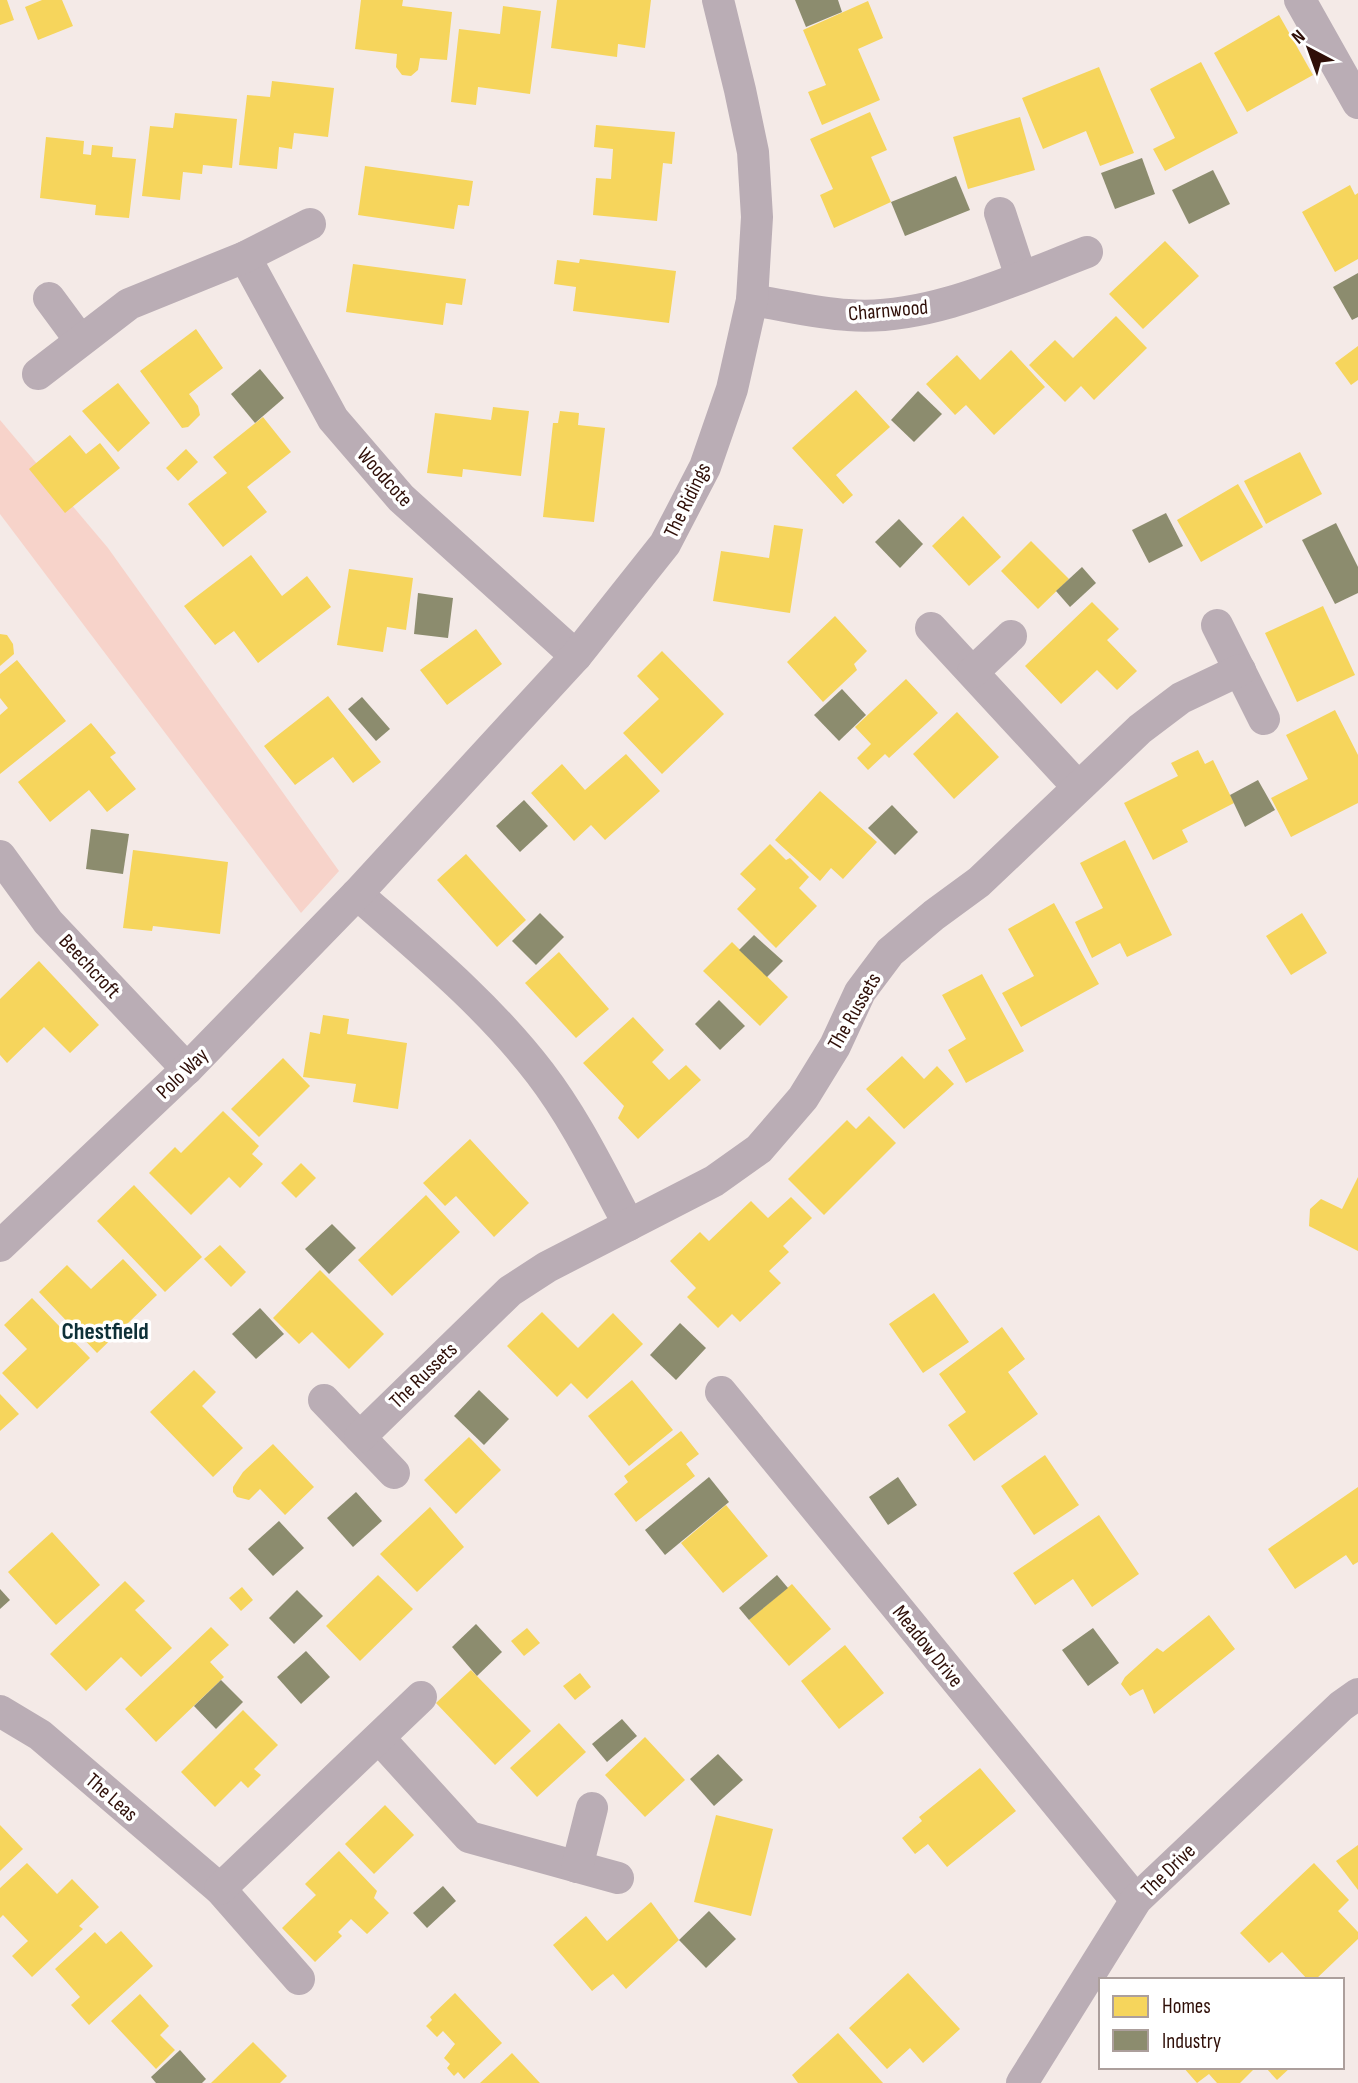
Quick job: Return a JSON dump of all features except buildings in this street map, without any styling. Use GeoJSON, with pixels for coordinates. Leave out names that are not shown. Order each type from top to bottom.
{"type":"FeatureCollection","features":[{"type":"Feature","properties":{"kind":"street","name":"The Ridings"},"geometry":{"type":"LineString","coordinates":[[357,894],[576,656],[665,544],[705,467],[732,389],[752,300],[757,217],[753,152],[718,0]]}},
{"type":"Feature","properties":{"kind":"street"},"geometry":{"type":"LineString","coordinates":[[1300,0],[1358,103]]}},
{"type":"Feature","properties":{"kind":"street"},"geometry":{"type":"LineString","coordinates":[[1000,213],[1021,277]]}},
{"type":"Feature","properties":{"kind":"street"},"geometry":{"type":"LineString","coordinates":[[38,374],[129,304],[245,257],[310,224]]}},
{"type":"Feature","properties":{"kind":"street","name":"Charnwood"},"geometry":{"type":"LineString","coordinates":[[752,300],[850,316],[897,313],[956,302],[1087,252]]}},
{"type":"Feature","properties":{"kind":"street","name":"Woodcote"},"geometry":{"type":"LineString","coordinates":[[245,257],[333,419],[401,498],[576,656]]}},
{"type":"Feature","properties":{"kind":"street"},"geometry":{"type":"LineString","coordinates":[[49,298],[80,340]]}},
{"type":"Feature","properties":{"kind":"street"},"geometry":{"type":"LineString","coordinates":[[1217,625],[1264,719]]}},
{"type":"Feature","properties":{"kind":"street"},"geometry":{"type":"LineString","coordinates":[[931,628],[1079,787]]}},
{"type":"Feature","properties":{"kind":"street"},"geometry":{"type":"LineString","coordinates":[[973,672],[1011,636]]}},
{"type":"Feature","properties":{"kind":"street","name":"The Russets"},"geometry":{"type":"LineString","coordinates":[[360,1437],[510,1291],[547,1267],[714,1181],[759,1149],[803,1098],[835,1046],[860,992],[890,952],[979,882],[1140,729],[1181,698],[1240,670]]}},
{"type":"Feature","properties":{"kind":"street","name":"Beechcroft"},"geometry":{"type":"LineString","coordinates":[[0,856],[48,922],[187,1069]]}},
{"type":"Feature","properties":{"kind":"street"},"geometry":{"type":"LineString","coordinates":[[357,894],[443,969],[540,1072],[573,1120],[629,1225]]}},
{"type":"Feature","properties":{"kind":"street","name":"Polo Way"},"geometry":{"type":"LineString","coordinates":[[0,1246],[187,1069],[357,894]]}},
{"type":"Feature","properties":{"kind":"street","name":"Meadow Drive"},"geometry":{"type":"LineString","coordinates":[[721,1392],[1136,1900]]}},
{"type":"Feature","properties":{"kind":"street"},"geometry":{"type":"LineString","coordinates":[[324,1400],[394,1473]]}},
{"type":"Feature","properties":{"kind":"street","name":"The Drive"},"geometry":{"type":"LineString","coordinates":[[1022,2083],[1136,1900],[1341,1706],[1358,1694]]}},
{"type":"Feature","properties":{"kind":"street"},"geometry":{"type":"LineString","coordinates":[[220,1889],[421,1697]]}},
{"type":"Feature","properties":{"kind":"street","name":"The Leas"},"geometry":{"type":"LineString","coordinates":[[0,1711],[40,1735],[220,1889],[299,1979]]}},
{"type":"Feature","properties":{"kind":"street"},"geometry":{"type":"LineString","coordinates":[[379,1738],[469,1837],[618,1878]]}},
{"type":"Feature","properties":{"kind":"street"},"geometry":{"type":"LineString","coordinates":[[578,1867],[592,1808]]}},
{"type":"Feature","properties":{"kind":"shaded area"},"geometry":{"type":"Polygon","coordinates":[[[0,420],[108,548],[339,871],[301,913],[0,514],[0,420]]]}},
{"type":"Feature","properties":{"kind":"district","name":"Chestfield"},"geometry":{"type":"Point","coordinates":[105,1331]}}]}
